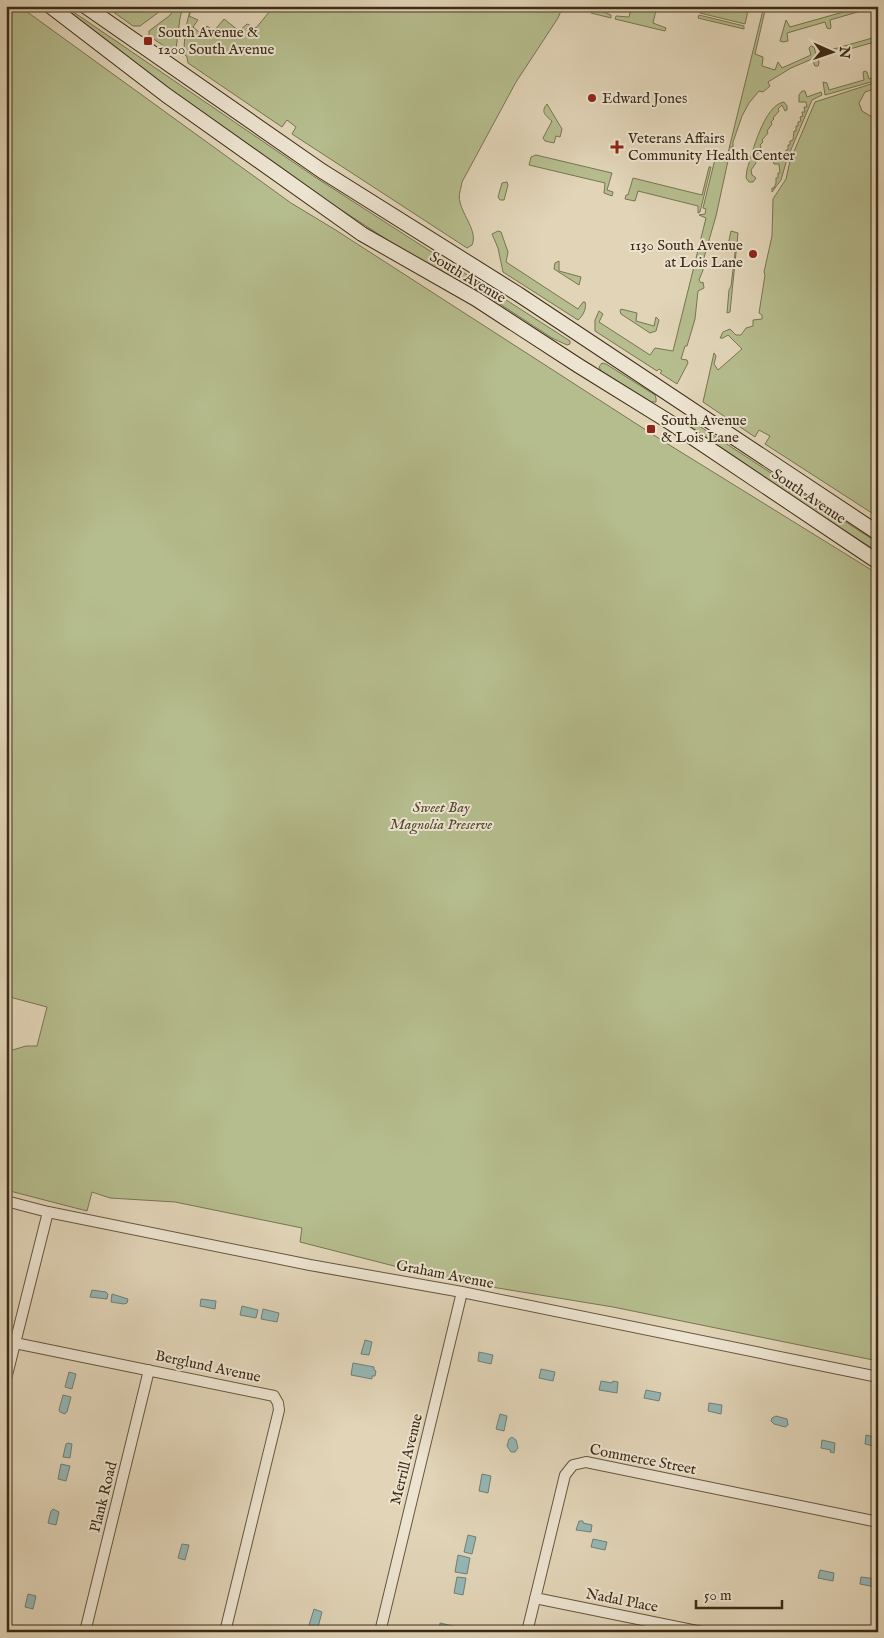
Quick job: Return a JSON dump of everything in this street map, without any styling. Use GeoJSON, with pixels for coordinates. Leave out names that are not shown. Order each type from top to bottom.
{"type":"FeatureCollection","features":[{"type":"Feature","properties":{"kind":"street","name":"South Avenue"},"geometry":{"type":"LineString","coordinates":[[50,6],[64,11],[174,100],[362,234],[476,300],[671,423],[878,562]]}},
{"type":"Feature","properties":{"kind":"street","name":"South Avenue"},"geometry":{"type":"LineString","coordinates":[[85,6],[322,172],[518,294],[878,533]]}},
{"type":"Feature","properties":{"kind":"street","name":"Graham Avenue"},"geometry":{"type":"LineString","coordinates":[[6,1201],[48,1212],[310,1265],[462,1292],[878,1377]]}},
{"type":"Feature","properties":{"kind":"street"},"geometry":{"type":"LineString","coordinates":[[6,1380],[48,1212]]}},
{"type":"Feature","properties":{"kind":"street","name":"Merrill Avenue"},"geometry":{"type":"LineString","coordinates":[[380,1632],[462,1292]]}},
{"type":"Feature","properties":{"kind":"street","name":"Berglund Avenue"},"geometry":{"type":"LineString","coordinates":[[15,1343],[274,1396],[278,1402],[279,1410],[225,1632]]}},
{"type":"Feature","properties":{"kind":"street","name":"Plank Road"},"geometry":{"type":"LineString","coordinates":[[85,1632],[149,1370]]}},
{"type":"Feature","properties":{"kind":"street","name":"Commerce Street"},"geometry":{"type":"LineString","coordinates":[[527,1632],[565,1475],[573,1464],[586,1462],[878,1522]]}},
{"type":"Feature","properties":{"kind":"street","name":"Nadal Place"},"geometry":{"type":"LineString","coordinates":[[535,1598],[702,1632]]}},
{"type":"Feature","properties":{"kind":"green space","name":"Sweet Bay Magnolia Preserve"},"geometry":{"type":"Polygon","coordinates":[[[6,6],[19,6],[291,203],[663,441],[878,574],[878,1361],[613,1307],[449,1280],[300,1242],[302,1228],[175,1202],[110,1198],[92,1192],[87,1211],[6,1190],[6,1052],[26,1046],[37,1046],[47,1007],[6,996],[6,6]]]}},
{"type":"Feature","properties":{"kind":"green space"},"geometry":{"type":"Polygon","coordinates":[[[105,6],[167,6],[140,26],[133,26],[105,6]]]}},
{"type":"Feature","properties":{"kind":"green space"},"geometry":{"type":"Polygon","coordinates":[[[178,6],[183,6],[176,49],[173,47],[170,50],[149,36],[149,31],[169,16],[178,6]]]}},
{"type":"Feature","properties":{"kind":"green space"},"geometry":{"type":"Polygon","coordinates":[[[192,6],[197,6],[200,9],[192,8],[189,16],[192,6]]]}},
{"type":"Feature","properties":{"kind":"green space"},"geometry":{"type":"Polygon","coordinates":[[[274,6],[563,6],[558,18],[516,82],[462,182],[459,194],[460,202],[473,235],[472,245],[467,248],[292,134],[296,127],[287,120],[282,127],[188,63],[187,57],[184,54],[184,42],[189,16],[198,20],[193,27],[200,33],[207,26],[214,31],[224,19],[239,31],[247,24],[256,28],[274,6]]]}},
{"type":"Feature","properties":{"kind":"green space"},"geometry":{"type":"Polygon","coordinates":[[[593,6],[599,6],[598,10],[611,15],[611,18],[591,13],[593,6]]]}},
{"type":"Feature","properties":{"kind":"green space"},"geometry":{"type":"Polygon","coordinates":[[[632,6],[657,6],[653,23],[666,28],[665,31],[615,19],[616,16],[629,17],[632,6]]]}},
{"type":"Feature","properties":{"kind":"green space"},"geometry":{"type":"Polygon","coordinates":[[[694,6],[728,6],[744,10],[745,6],[749,6],[745,24],[700,13],[694,6]]]}},
{"type":"Feature","properties":{"kind":"green space"},"geometry":{"type":"Polygon","coordinates":[[[764,6],[766,6],[755,54],[763,57],[762,66],[775,70],[778,62],[782,68],[811,55],[809,48],[811,46],[814,47],[816,54],[876,37],[875,30],[878,28],[878,41],[818,58],[818,66],[815,66],[812,59],[791,68],[768,82],[770,86],[763,92],[759,91],[749,103],[742,116],[733,147],[731,147],[716,216],[699,280],[701,283],[703,282],[704,288],[698,291],[695,319],[681,359],[687,360],[688,363],[677,384],[660,373],[662,371],[659,369],[657,371],[595,331],[595,320],[599,311],[603,314],[599,322],[650,355],[655,348],[673,351],[706,218],[699,215],[705,214],[706,209],[703,208],[715,159],[726,161],[764,6]]]}},
{"type":"Feature","properties":{"kind":"green space"},"geometry":{"type":"Polygon","coordinates":[[[853,6],[867,6],[868,9],[830,20],[830,29],[827,28],[825,22],[787,33],[788,41],[780,41],[786,20],[790,27],[854,9],[853,6]]]}},
{"type":"Feature","properties":{"kind":"green space"},"geometry":{"type":"Polygon","coordinates":[[[72,11],[315,177],[570,341],[570,344],[567,345],[552,338],[480,291],[429,267],[326,200],[236,138],[92,33],[70,13],[72,11]]]}},
{"type":"Feature","properties":{"kind":"green space"},"geometry":{"type":"Polygon","coordinates":[[[699,15],[744,26],[744,29],[698,18],[699,15]]]}},
{"type":"Feature","properties":{"kind":"green space"},"geometry":{"type":"Polygon","coordinates":[[[864,71],[867,72],[869,79],[878,76],[878,80],[825,95],[823,82],[827,83],[829,90],[864,80],[864,71]]]}},
{"type":"Feature","properties":{"kind":"green space"},"geometry":{"type":"Polygon","coordinates":[[[874,83],[874,89],[865,92],[859,103],[862,111],[872,117],[878,106],[878,517],[765,444],[770,436],[759,430],[755,437],[703,402],[714,353],[716,356],[714,364],[718,370],[742,349],[728,335],[720,338],[723,332],[730,329],[736,335],[741,335],[746,328],[753,326],[753,320],[762,319],[762,315],[759,313],[764,272],[772,236],[773,199],[786,179],[790,161],[815,102],[874,83]]]}},
{"type":"Feature","properties":{"kind":"green space"},"geometry":{"type":"Polygon","coordinates":[[[802,91],[805,91],[807,97],[821,92],[822,95],[812,100],[787,159],[781,180],[772,192],[776,178],[778,178],[778,173],[780,173],[779,164],[774,164],[773,161],[784,159],[788,145],[793,140],[796,126],[801,121],[800,117],[803,116],[802,112],[805,112],[804,107],[807,107],[806,102],[799,102],[799,95],[802,91]]]}},
{"type":"Feature","properties":{"kind":"green space"},"geometry":{"type":"Polygon","coordinates":[[[784,102],[787,110],[785,111],[782,105],[773,118],[772,124],[767,131],[768,133],[762,140],[761,147],[758,150],[760,152],[756,155],[758,157],[755,160],[756,163],[751,170],[752,175],[756,178],[753,182],[749,182],[746,178],[747,170],[760,131],[770,112],[777,105],[784,102]]]}},
{"type":"Feature","properties":{"kind":"green space"},"geometry":{"type":"Polygon","coordinates":[[[547,104],[562,129],[560,137],[556,136],[554,143],[545,141],[543,138],[552,121],[544,112],[547,104]]]}},
{"type":"Feature","properties":{"kind":"green space"},"geometry":{"type":"Polygon","coordinates":[[[536,155],[612,173],[607,190],[613,192],[612,196],[604,193],[605,183],[529,165],[531,157],[536,155]]]}},
{"type":"Feature","properties":{"kind":"green space"},"geometry":{"type":"Polygon","coordinates":[[[709,167],[711,167],[700,212],[698,213],[698,206],[638,191],[635,201],[625,199],[633,178],[702,195],[709,167]]]}},
{"type":"Feature","properties":{"kind":"green space"},"geometry":{"type":"Polygon","coordinates":[[[507,182],[504,200],[500,200],[498,197],[502,183],[507,182]]]}},
{"type":"Feature","properties":{"kind":"green space"},"geometry":{"type":"Polygon","coordinates":[[[498,231],[501,232],[508,252],[506,262],[578,309],[585,302],[584,312],[578,320],[503,272],[498,248],[492,234],[498,231]]]}},
{"type":"Feature","properties":{"kind":"green space"},"geometry":{"type":"Polygon","coordinates":[[[731,231],[738,233],[730,312],[727,313],[735,253],[734,247],[728,245],[731,231]]]}},
{"type":"Feature","properties":{"kind":"green space"},"geometry":{"type":"Polygon","coordinates":[[[559,261],[559,271],[581,277],[579,285],[554,269],[555,263],[559,261]]]}},
{"type":"Feature","properties":{"kind":"green space"},"geometry":{"type":"Polygon","coordinates":[[[621,309],[637,313],[636,321],[654,326],[656,317],[659,320],[656,331],[650,333],[621,314],[621,309]]]}},
{"type":"Feature","properties":{"kind":"green space"},"geometry":{"type":"Polygon","coordinates":[[[602,363],[655,395],[656,402],[651,402],[601,371],[599,367],[602,363]]]}},
{"type":"Feature","properties":{"kind":"green space"},"geometry":{"type":"Polygon","coordinates":[[[687,418],[878,543],[878,552],[755,473],[682,423],[687,418]]]}},
{"type":"Feature","properties":{"kind":"water"},"geometry":{"type":"Polygon","coordinates":[[[92,1290],[106,1292],[108,1294],[107,1299],[90,1297],[92,1290]]]}},
{"type":"Feature","properties":{"kind":"water"},"geometry":{"type":"Polygon","coordinates":[[[112,1294],[128,1299],[127,1303],[111,1302],[112,1294]]]}},
{"type":"Feature","properties":{"kind":"water"},"geometry":{"type":"Polygon","coordinates":[[[201,1299],[216,1301],[215,1309],[200,1306],[201,1299]]]}},
{"type":"Feature","properties":{"kind":"water"},"geometry":{"type":"Polygon","coordinates":[[[242,1306],[258,1310],[256,1318],[240,1315],[242,1306]]]}},
{"type":"Feature","properties":{"kind":"water"},"geometry":{"type":"Polygon","coordinates":[[[263,1309],[279,1313],[277,1322],[261,1319],[263,1309]]]}},
{"type":"Feature","properties":{"kind":"water"},"geometry":{"type":"Polygon","coordinates":[[[365,1340],[372,1342],[369,1355],[361,1354],[365,1340]]]}},
{"type":"Feature","properties":{"kind":"water"},"geometry":{"type":"Polygon","coordinates":[[[479,1352],[493,1355],[491,1364],[478,1361],[479,1352]]]}},
{"type":"Feature","properties":{"kind":"water"},"geometry":{"type":"Polygon","coordinates":[[[353,1363],[374,1367],[376,1371],[375,1376],[372,1376],[372,1379],[351,1375],[353,1363]]]}},
{"type":"Feature","properties":{"kind":"water"},"geometry":{"type":"Polygon","coordinates":[[[541,1369],[555,1372],[553,1381],[539,1378],[541,1369]]]}},
{"type":"Feature","properties":{"kind":"water"},"geometry":{"type":"Polygon","coordinates":[[[69,1372],[76,1374],[72,1389],[65,1387],[69,1372]]]}},
{"type":"Feature","properties":{"kind":"water"},"geometry":{"type":"Polygon","coordinates":[[[601,1381],[618,1382],[617,1393],[599,1390],[601,1381]]]}},
{"type":"Feature","properties":{"kind":"water"},"geometry":{"type":"Polygon","coordinates":[[[646,1390],[661,1393],[659,1401],[644,1398],[646,1390]]]}},
{"type":"Feature","properties":{"kind":"water"},"geometry":{"type":"Polygon","coordinates":[[[63,1395],[71,1397],[65,1414],[59,1410],[63,1395]]]}},
{"type":"Feature","properties":{"kind":"water"},"geometry":{"type":"Polygon","coordinates":[[[709,1403],[722,1405],[721,1414],[708,1411],[709,1403]]]}},
{"type":"Feature","properties":{"kind":"water"},"geometry":{"type":"Polygon","coordinates":[[[500,1414],[507,1416],[504,1431],[496,1429],[500,1414]]]}},
{"type":"Feature","properties":{"kind":"water"},"geometry":{"type":"Polygon","coordinates":[[[776,1416],[787,1419],[788,1425],[785,1427],[774,1424],[771,1421],[776,1416]]]}},
{"type":"Feature","properties":{"kind":"water"},"geometry":{"type":"Polygon","coordinates":[[[866,1435],[878,1438],[878,1447],[865,1444],[866,1435]]]}},
{"type":"Feature","properties":{"kind":"water"},"geometry":{"type":"Polygon","coordinates":[[[512,1437],[516,1440],[518,1448],[515,1452],[511,1452],[507,1446],[509,1439],[512,1437]]]}},
{"type":"Feature","properties":{"kind":"water"},"geometry":{"type":"Polygon","coordinates":[[[822,1440],[835,1443],[834,1453],[830,1452],[831,1450],[821,1448],[822,1440]]]}},
{"type":"Feature","properties":{"kind":"water"},"geometry":{"type":"Polygon","coordinates":[[[66,1444],[72,1444],[70,1458],[63,1457],[66,1444]]]}},
{"type":"Feature","properties":{"kind":"water"},"geometry":{"type":"Polygon","coordinates":[[[61,1464],[70,1466],[66,1481],[58,1479],[61,1464]]]}},
{"type":"Feature","properties":{"kind":"water"},"geometry":{"type":"Polygon","coordinates":[[[482,1474],[491,1476],[488,1493],[479,1491],[482,1474]]]}},
{"type":"Feature","properties":{"kind":"water"},"geometry":{"type":"Polygon","coordinates":[[[53,1509],[59,1512],[56,1525],[48,1523],[53,1509]]]}},
{"type":"Feature","properties":{"kind":"water"},"geometry":{"type":"Polygon","coordinates":[[[579,1521],[592,1525],[591,1532],[576,1530],[579,1521]]]}},
{"type":"Feature","properties":{"kind":"water"},"geometry":{"type":"Polygon","coordinates":[[[468,1535],[476,1537],[472,1554],[464,1552],[468,1535]]]}},
{"type":"Feature","properties":{"kind":"water"},"geometry":{"type":"Polygon","coordinates":[[[593,1539],[607,1542],[605,1550],[591,1547],[593,1539]]]}},
{"type":"Feature","properties":{"kind":"water"},"geometry":{"type":"Polygon","coordinates":[[[182,1544],[189,1545],[185,1560],[178,1558],[182,1544]]]}},
{"type":"Feature","properties":{"kind":"water"},"geometry":{"type":"Polygon","coordinates":[[[458,1555],[470,1558],[467,1574],[455,1572],[458,1555]]]}},
{"type":"Feature","properties":{"kind":"water"},"geometry":{"type":"Polygon","coordinates":[[[820,1570],[834,1573],[833,1581],[818,1578],[820,1570]]]}},
{"type":"Feature","properties":{"kind":"water"},"geometry":{"type":"Polygon","coordinates":[[[457,1577],[466,1578],[463,1595],[454,1593],[457,1577]]]}},
{"type":"Feature","properties":{"kind":"water"},"geometry":{"type":"Polygon","coordinates":[[[861,1577],[876,1579],[875,1587],[860,1584],[861,1577]]]}},
{"type":"Feature","properties":{"kind":"water"},"geometry":{"type":"Polygon","coordinates":[[[28,1594],[36,1596],[33,1609],[25,1607],[28,1594]]]}},
{"type":"Feature","properties":{"kind":"water"},"geometry":{"type":"Polygon","coordinates":[[[314,1609],[322,1612],[318,1627],[315,1629],[309,1625],[314,1609]]]}},
{"type":"Feature","properties":{"kind":"water"},"geometry":{"type":"Polygon","coordinates":[[[440,1623],[457,1627],[456,1632],[439,1632],[440,1623]]]}},
{"type":"Feature","properties":{"kind":"place","name":"South Avenue & 1200 South Avenue"},"geometry":{"type":"Point","coordinates":[148,41]}},
{"type":"Feature","properties":{"kind":"place","name":"Edward Jones"},"geometry":{"type":"Point","coordinates":[592,98]}},
{"type":"Feature","properties":{"kind":"place","name":"Veterans Affairs Community Health Center"},"geometry":{"type":"Point","coordinates":[617,147]}},
{"type":"Feature","properties":{"kind":"place","name":"1130 South Avenue at Lois Lane"},"geometry":{"type":"Point","coordinates":[753,254]}},
{"type":"Feature","properties":{"kind":"place","name":"South Avenue & Lois Lane"},"geometry":{"type":"Point","coordinates":[651,429]}}]}
